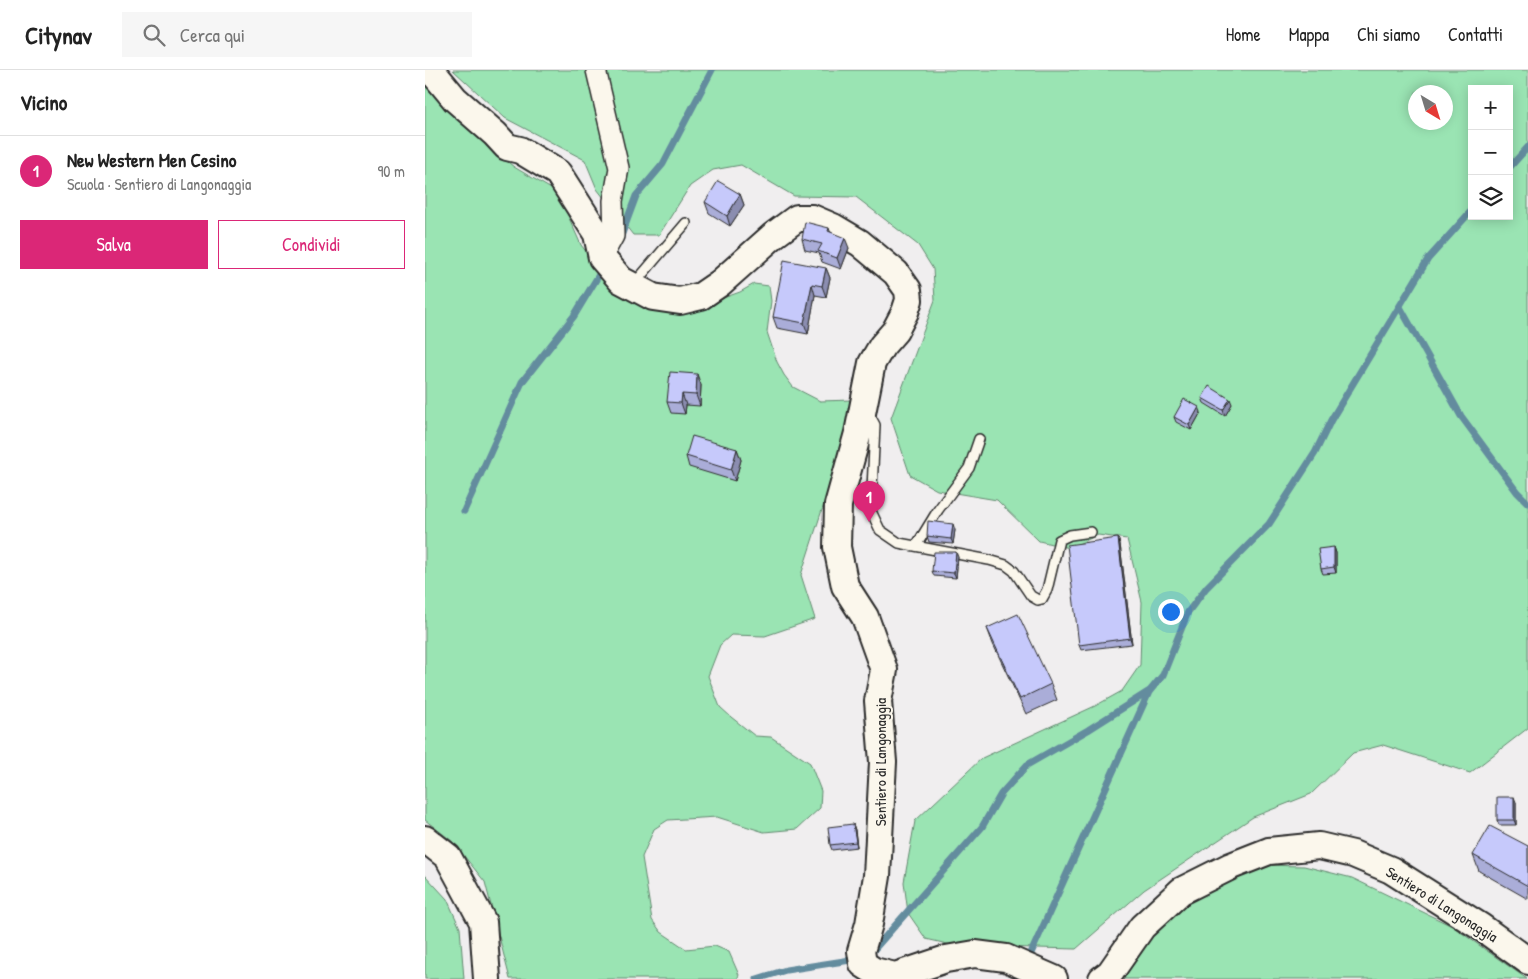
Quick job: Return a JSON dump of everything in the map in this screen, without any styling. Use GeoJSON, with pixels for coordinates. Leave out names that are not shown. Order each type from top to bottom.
{"type":"FeatureCollection","features":[{"type":"Feature","properties":{"kind":"street"},"geometry":{"type":"LineString","coordinates":[[431,70],[455,99],[507,147],[520,150],[558,173],[597,234],[602,258]]}},
{"type":"Feature","properties":{"kind":"street"},"geometry":{"type":"LineString","coordinates":[[596,70],[619,168],[613,201],[614,236],[602,258]]}},
{"type":"Feature","properties":{"kind":"street","name":"Sentiero di Langonaggia"},"geometry":{"type":"LineString","coordinates":[[602,258],[621,280],[653,298],[680,301],[701,296],[720,283],[774,234],[797,218],[812,218],[833,227],[860,243],[896,273],[908,290],[909,300],[905,312],[895,331],[882,346],[872,363],[865,405],[838,504],[837,547],[845,586],[865,617],[884,670],[878,701],[883,762],[877,876],[869,924],[861,951],[863,964],[874,971],[895,976],[946,959],[975,954],[1006,958],[1055,979]]}},
{"type":"Feature","properties":{"kind":"street"},"geometry":{"type":"LineString","coordinates":[[425,839],[448,856],[483,922],[487,979]]}},
{"type":"Feature","properties":{"kind":"street","name":"Sentiero di Langonaggia"},"geometry":{"type":"LineString","coordinates":[[1102,979],[1110,973],[1142,927],[1181,891],[1231,866],[1269,851],[1319,846],[1353,854],[1391,870],[1481,927],[1528,962]]}},
{"type":"Feature","properties":{"kind":"lane"},"geometry":{"type":"LineString","coordinates":[[632,286],[686,223]]}},
{"type":"Feature","properties":{"kind":"lane"},"geometry":{"type":"LineString","coordinates":[[865,405],[875,425],[871,511],[873,519],[880,530],[899,543],[1006,565],[1014,571],[1031,596],[1037,600],[1042,599],[1047,590],[1059,540],[1070,535],[1091,532]]}},
{"type":"Feature","properties":{"kind":"lane"},"geometry":{"type":"LineString","coordinates":[[917,546],[938,510],[969,468],[979,440]]}},
{"type":"Feature","properties":{"kind":"green space"},"geometry":{"type":"Polygon","coordinates":[[[453,70],[1528,70],[1528,728],[1470,773],[1383,745],[1353,753],[1311,794],[1253,817],[1144,890],[1076,949],[956,946],[926,939],[908,913],[904,882],[915,821],[982,758],[1095,706],[1122,691],[1140,665],[1142,602],[1127,539],[1098,535],[1069,548],[1039,541],[997,500],[937,490],[910,475],[891,418],[935,300],[933,269],[918,245],[856,197],[794,196],[741,165],[713,170],[690,186],[659,235],[633,235],[597,189],[585,160],[505,118],[453,70]]]}},
{"type":"Feature","properties":{"kind":"green space"},"geometry":{"type":"Polygon","coordinates":[[[425,85],[468,129],[514,167],[553,190],[562,202],[581,245],[608,280],[695,308],[740,292],[754,284],[769,286],[771,301],[767,332],[777,362],[784,375],[793,387],[820,401],[852,400],[852,417],[801,575],[815,619],[765,636],[731,635],[720,645],[708,676],[720,707],[731,717],[755,736],[771,737],[810,763],[821,791],[820,808],[797,829],[764,832],[717,817],[668,820],[654,829],[642,857],[652,920],[661,932],[686,949],[715,946],[729,952],[739,975],[737,979],[510,979],[485,882],[452,841],[425,820],[425,85]]]}},
{"type":"Feature","properties":{"kind":"green space"},"geometry":{"type":"Polygon","coordinates":[[[1259,865],[1304,866],[1352,878],[1452,926],[1527,979],[1110,979],[1153,927],[1200,891],[1259,865]]]}},
{"type":"Feature","properties":{"kind":"green space"},"geometry":{"type":"Polygon","coordinates":[[[425,875],[447,899],[460,928],[464,979],[425,979],[425,875]]]}},
{"type":"Feature","properties":{"kind":"building"},"geometry":{"type":"Polygon","coordinates":[[[718,181],[740,194],[727,216],[705,202],[718,181]]]}},
{"type":"Feature","properties":{"kind":"building"},"geometry":{"type":"Polygon","coordinates":[[[805,222],[829,228],[828,231],[845,238],[837,258],[818,251],[822,244],[802,239],[805,222]]]}},
{"type":"Feature","properties":{"kind":"building"},"geometry":{"type":"Polygon","coordinates":[[[784,260],[826,268],[822,286],[812,284],[804,323],[773,317],[784,260]]]}},
{"type":"Feature","properties":{"kind":"building"},"geometry":{"type":"Polygon","coordinates":[[[670,372],[697,374],[696,395],[682,394],[681,403],[667,402],[670,372]]]}},
{"type":"Feature","properties":{"kind":"building"},"geometry":{"type":"Polygon","coordinates":[[[1209,386],[1230,399],[1223,410],[1202,398],[1209,386]]]}},
{"type":"Feature","properties":{"kind":"building"},"geometry":{"type":"Polygon","coordinates":[[[1184,399],[1199,407],[1189,425],[1174,417],[1184,399]]]}},
{"type":"Feature","properties":{"kind":"building"},"geometry":{"type":"Polygon","coordinates":[[[692,436],[737,449],[731,470],[686,456],[692,436]]]}},
{"type":"Feature","properties":{"kind":"building"},"geometry":{"type":"Polygon","coordinates":[[[928,521],[953,524],[951,539],[927,536],[928,521]]]}},
{"type":"Feature","properties":{"kind":"building"},"geometry":{"type":"Polygon","coordinates":[[[1118,538],[1130,638],[1079,645],[1067,545],[1118,538]]]}},
{"type":"Feature","properties":{"kind":"building"},"geometry":{"type":"Polygon","coordinates":[[[1334,547],[1334,567],[1321,569],[1318,549],[1334,547]]]}},
{"type":"Feature","properties":{"kind":"building"},"geometry":{"type":"Polygon","coordinates":[[[934,552],[956,552],[954,573],[932,571],[934,552]]]}},
{"type":"Feature","properties":{"kind":"building"},"geometry":{"type":"Polygon","coordinates":[[[1018,614],[1051,684],[1020,699],[987,628],[1018,614]]]}},
{"type":"Feature","properties":{"kind":"building"},"geometry":{"type":"Polygon","coordinates":[[[1497,797],[1514,797],[1514,820],[1497,820],[1497,797]]]}},
{"type":"Feature","properties":{"kind":"building"},"geometry":{"type":"Polygon","coordinates":[[[853,824],[856,842],[830,845],[828,827],[853,824]]]}},
{"type":"Feature","properties":{"kind":"building"},"geometry":{"type":"Polygon","coordinates":[[[1490,826],[1528,846],[1528,886],[1473,855],[1490,826]]]}},
{"type":"Feature","properties":{"kind":"waterway"},"geometry":{"type":"LineString","coordinates":[[620,239],[636,196],[663,164],[712,70]]}},
{"type":"Feature","properties":{"kind":"waterway"},"geometry":{"type":"LineString","coordinates":[[1513,164],[1528,147]]}},
{"type":"Feature","properties":{"kind":"waterway"},"geometry":{"type":"LineString","coordinates":[[1027,962],[1149,692],[1163,675],[1188,612],[1206,588],[1269,524],[1315,453],[1331,420],[1428,259],[1468,214]]}},
{"type":"Feature","properties":{"kind":"waterway"},"geometry":{"type":"LineString","coordinates":[[464,511],[522,382],[574,316],[603,268]]}},
{"type":"Feature","properties":{"kind":"waterway"},"geometry":{"type":"LineString","coordinates":[[1400,307],[1461,416],[1517,492],[1528,503]]}},
{"type":"Feature","properties":{"kind":"waterway"},"geometry":{"type":"LineString","coordinates":[[870,954],[982,827],[1001,794],[1027,765],[1088,730],[1148,692]]}},
{"type":"Feature","properties":{"kind":"waterway"},"geometry":{"type":"LineString","coordinates":[[757,979],[786,970],[857,959]]}},
{"type":"Feature","properties":{"kind":"place","name":"New Western Men Cesino"},"geometry":{"type":"Point","coordinates":[869,522]}}]}
